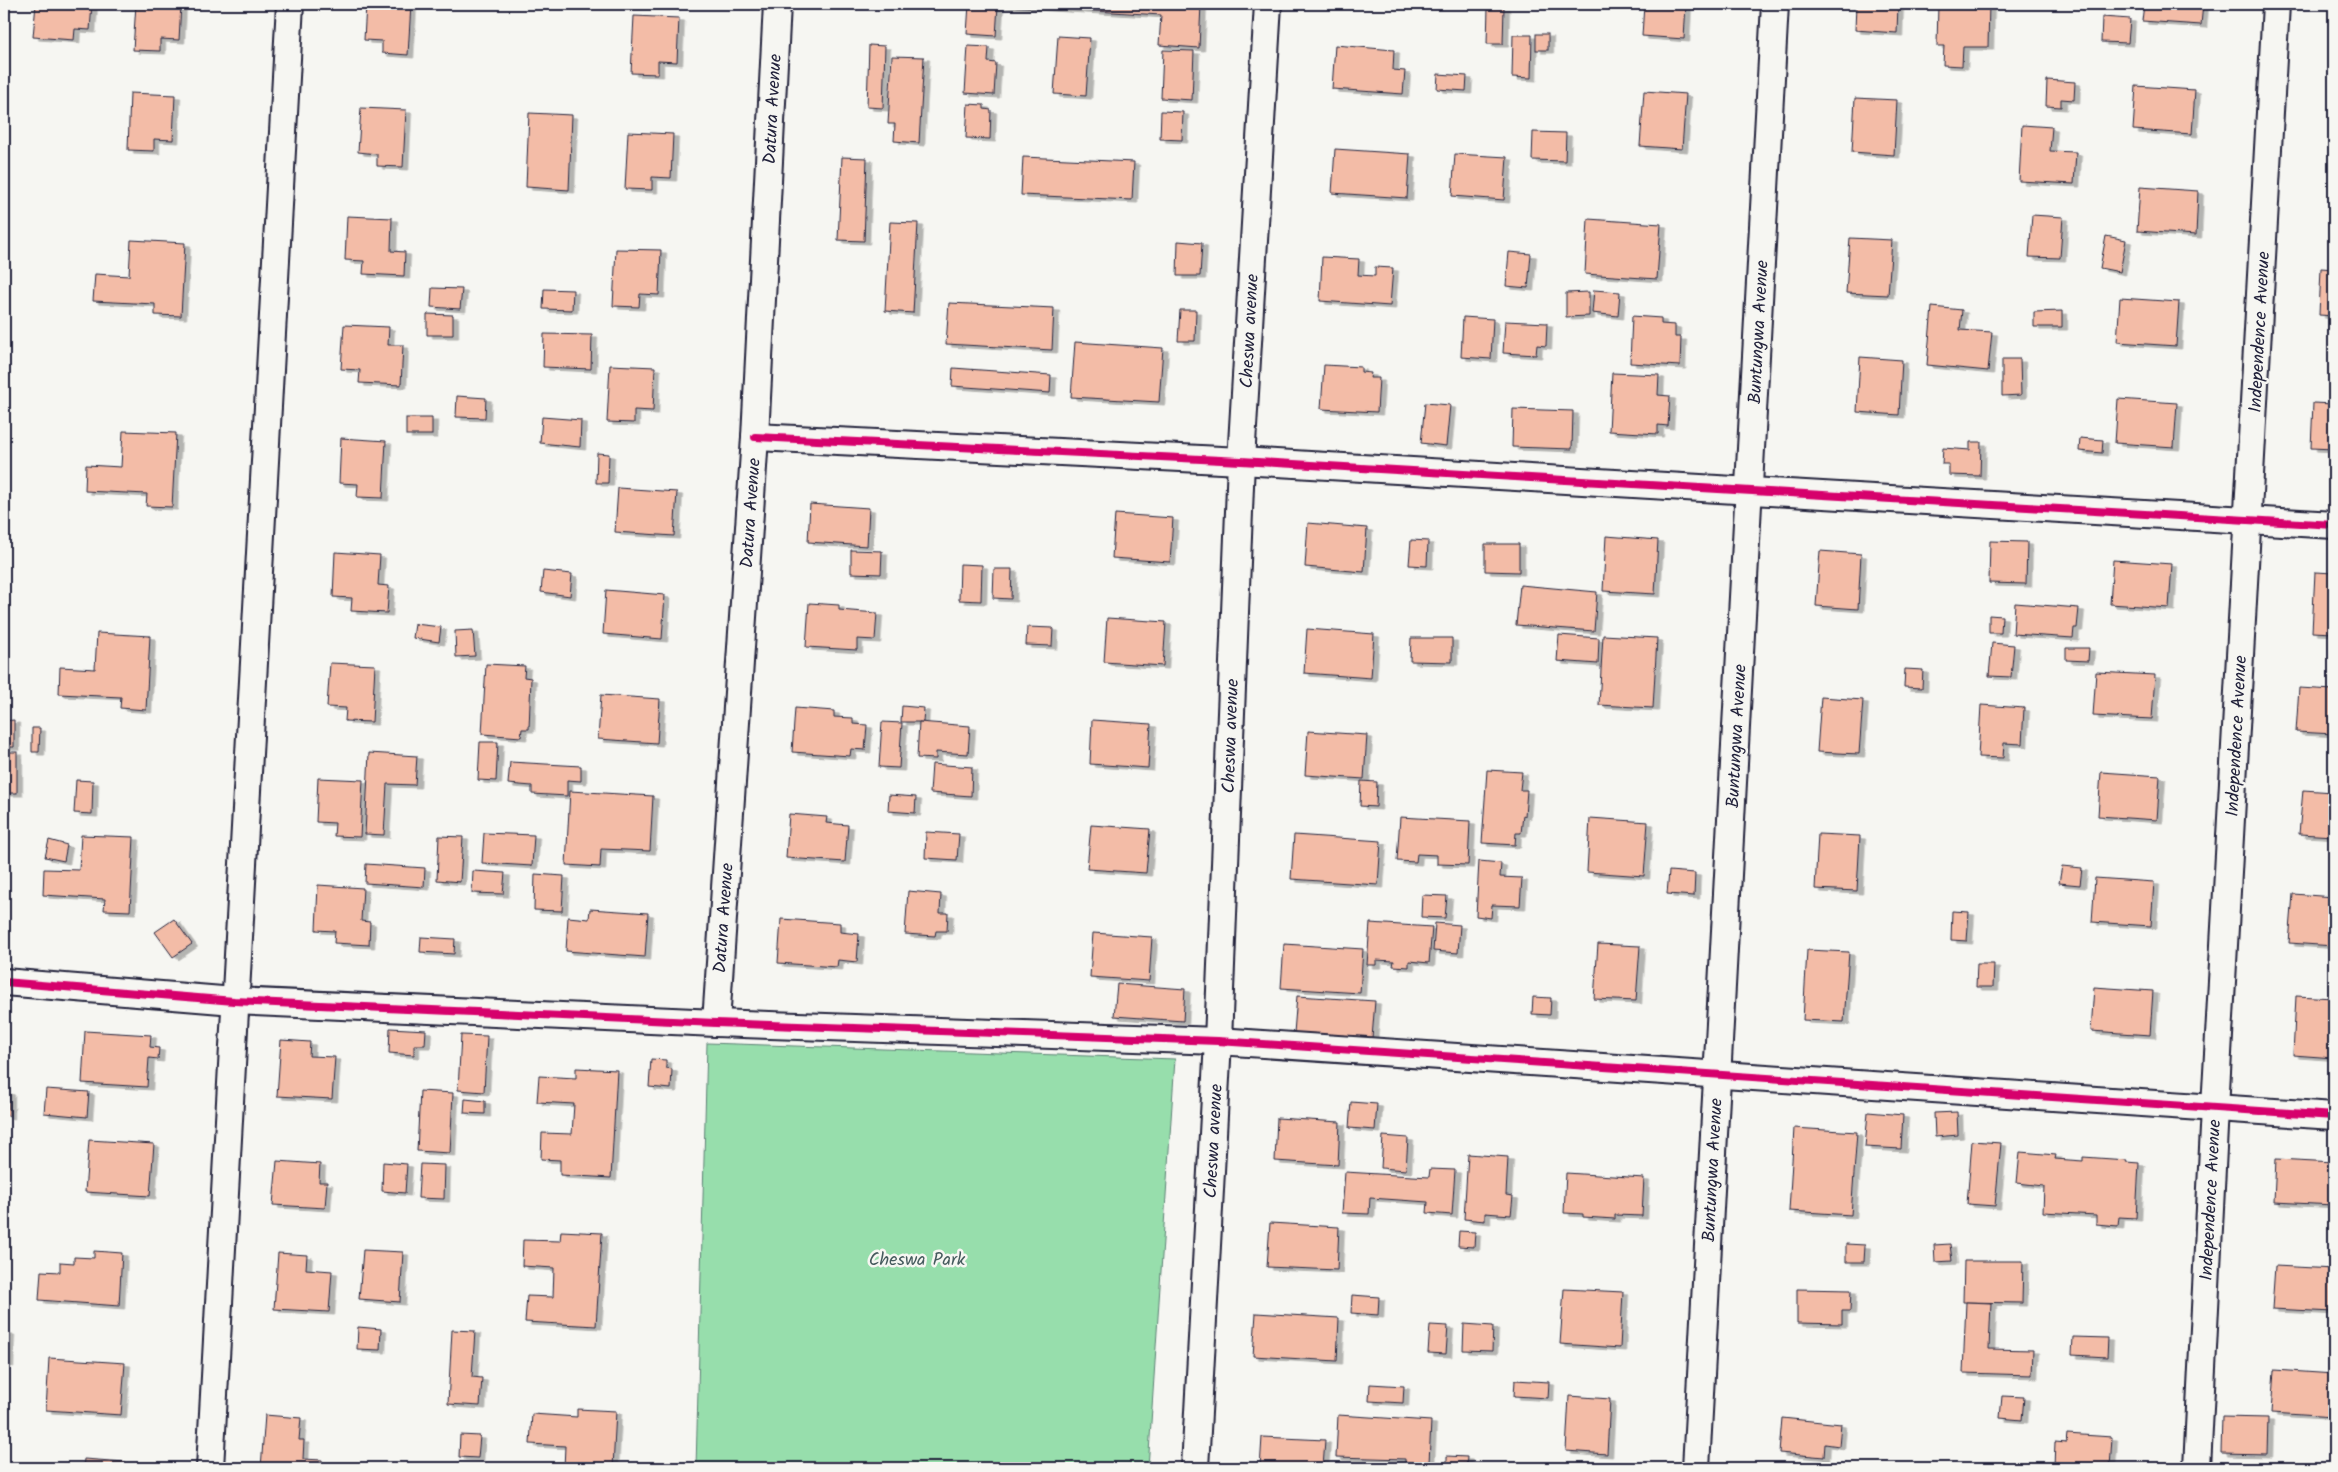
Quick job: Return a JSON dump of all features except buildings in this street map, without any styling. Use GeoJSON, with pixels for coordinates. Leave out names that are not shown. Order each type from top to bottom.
{"type":"FeatureCollection","features":[{"type":"Feature","properties":{"kind":"street"},"geometry":{"type":"LineString","coordinates":[[210,1468],[234,1001],[290,4]]}},
{"type":"Feature","properties":{"kind":"street","name":"Datura Avenue"},"geometry":{"type":"LineString","coordinates":[[716,1023],[755,437],[777,4]]}},
{"type":"Feature","properties":{"kind":"street","name":"Cheswa avenue"},"geometry":{"type":"LineString","coordinates":[[1195,1468],[1218,1041],[1241,461],[1268,4]]}},
{"type":"Feature","properties":{"kind":"street","name":"Buntungwa Avenue"},"geometry":{"type":"LineString","coordinates":[[1696,1468],[1775,4]]}},
{"type":"Feature","properties":{"kind":"street","name":"Independence Avenue"},"geometry":{"type":"LineString","coordinates":[[2197,1468],[2276,4]]}},
{"type":"Feature","properties":{"kind":"street"},"geometry":{"type":"LineString","coordinates":[[755,437],[1750,489],[2248,518],[2334,525]]}},
{"type":"Feature","properties":{"kind":"street"},"geometry":{"type":"LineString","coordinates":[[4,982],[234,1001],[716,1023],[1218,1041],[2334,1116]]}},
{"type":"Feature","properties":{"kind":"green space","name":"Cheswa Park"},"geometry":{"type":"Polygon","coordinates":[[[707,1043],[1175,1059],[1148,1468],[696,1468],[707,1043]]]}},
{"type":"Feature","properties":{"kind":"cycle path"},"geometry":{"type":"LineString","coordinates":[[755,437],[1241,461],[2334,525]]}},
{"type":"Feature","properties":{"kind":"cycle path"},"geometry":{"type":"LineString","coordinates":[[4,982],[234,1001],[716,1023],[1218,1041],[2334,1116]]}}]}
